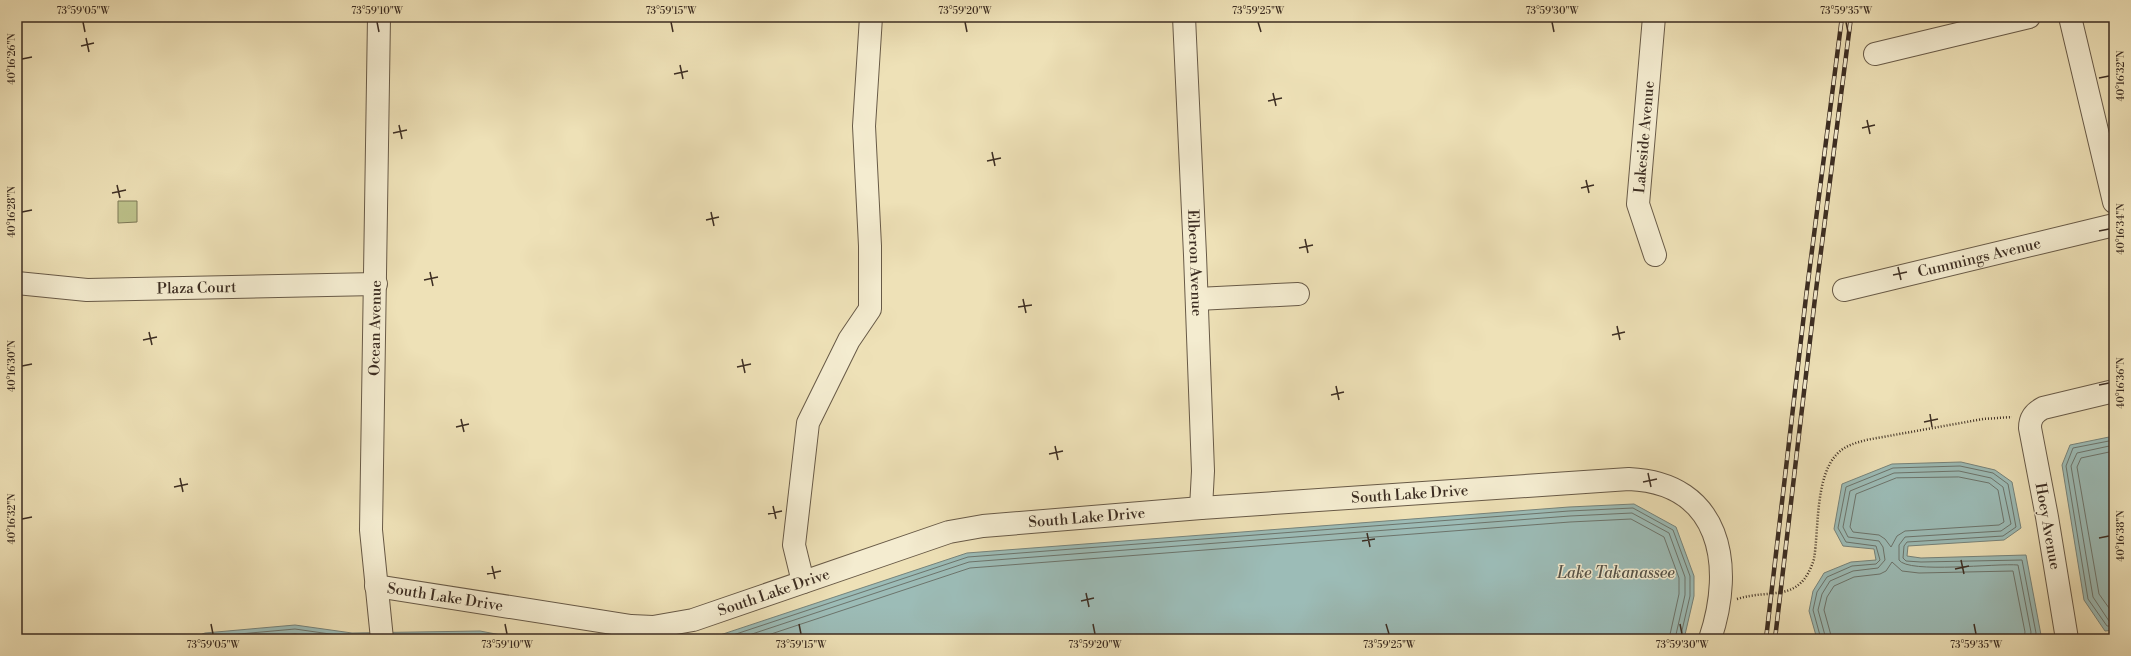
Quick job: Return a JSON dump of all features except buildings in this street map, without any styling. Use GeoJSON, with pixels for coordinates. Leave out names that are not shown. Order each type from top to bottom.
{"type":"FeatureCollection","features":[{"type":"Feature","properties":{"kind":"street","name":"Ocean Avenue"},"geometry":{"type":"LineString","coordinates":[[379,17],[371,530],[381,632]]}},
{"type":"Feature","properties":{"kind":"street"},"geometry":{"type":"LineString","coordinates":[[803,582],[794,545],[808,422],[849,340],[870,309],[870,246],[864,126],[871,17]]}},
{"type":"Feature","properties":{"kind":"street","name":"Elberon Avenue"},"geometry":{"type":"LineString","coordinates":[[1184,17],[1203,471],[1201,508]]}},
{"type":"Feature","properties":{"kind":"street","name":"Lakeside Avenue"},"geometry":{"type":"LineString","coordinates":[[1654,17],[1638,204],[1654,255]]}},
{"type":"Feature","properties":{"kind":"street"},"geometry":{"type":"LineString","coordinates":[[1875,54],[2029,17]]}},
{"type":"Feature","properties":{"kind":"street"},"geometry":{"type":"LineString","coordinates":[[2070,17],[2114,202]]}},
{"type":"Feature","properties":{"kind":"street","name":"Cummings Avenue"},"geometry":{"type":"LineString","coordinates":[[1844,290],[2114,225]]}},
{"type":"Feature","properties":{"kind":"street","name":"Plaza Court"},"geometry":{"type":"LineString","coordinates":[[17,283],[87,290],[376,284]]}},
{"type":"Feature","properties":{"kind":"street"},"geometry":{"type":"LineString","coordinates":[[1197,299],[1298,294]]}},
{"type":"Feature","properties":{"kind":"street"},"geometry":{"type":"LineString","coordinates":[[2032,418],[2043,408],[2114,390]]}},
{"type":"Feature","properties":{"kind":"street","name":"Hoey Avenue"},"geometry":{"type":"LineString","coordinates":[[2032,418],[2030,428],[2047,517],[2067,639]]}},
{"type":"Feature","properties":{"kind":"street","name":"South Lake Drive"},"geometry":{"type":"LineString","coordinates":[[376,586],[608,623],[653,627],[693,620],[949,532],[983,526],[1201,508],[1629,479],[1649,480],[1676,489],[1691,500],[1709,524],[1716,540],[1721,565],[1721,586],[1710,639]]}},
{"type":"Feature","properties":{"kind":"path"},"geometry":{"type":"LineString","coordinates":[[1717,611],[1730,602],[1745,597],[1786,592],[1793,589],[1805,578],[1811,569],[1814,559],[1822,488],[1826,473],[1831,462],[1839,452],[1850,444],[1896,434],[2010,416],[2032,418]]}},
{"type":"Feature","properties":{"kind":"green space"},"geometry":{"type":"Polygon","coordinates":[[[118,201],[137,201],[137,222],[118,223],[118,201]]]}},
{"type":"Feature","properties":{"kind":"water"},"geometry":{"type":"Polygon","coordinates":[[[2114,436],[2114,630],[2105,631],[2084,600],[2062,465],[2070,445],[2114,436]]]}},
{"type":"Feature","properties":{"kind":"water"},"geometry":{"type":"Polygon","coordinates":[[[1961,462],[1995,470],[2012,482],[2021,528],[2004,540],[1908,546],[1907,556],[1921,558],[2026,555],[2041,635],[2038,639],[1817,639],[1809,611],[1813,591],[1824,573],[1851,562],[1876,560],[1874,549],[1843,546],[1834,529],[1842,484],[1892,464],[1961,462]]]}},
{"type":"Feature","properties":{"kind":"water","name":"Lake Takanassee"},"geometry":{"type":"Polygon","coordinates":[[[1634,504],[1676,527],[1694,576],[1694,596],[1684,639],[708,639],[967,553],[1569,507],[1634,504]]]}},
{"type":"Feature","properties":{"kind":"water"},"geometry":{"type":"Polygon","coordinates":[[[295,625],[352,633],[480,631],[522,639],[190,639],[205,633],[295,625]]]}},
{"type":"Feature","properties":{"kind":"railway"},"geometry":{"type":"LineString","coordinates":[[1766,639],[1806,297],[1842,17]]}},
{"type":"Feature","properties":{"kind":"railway"},"geometry":{"type":"LineString","coordinates":[[1775,639],[1815,298],[1851,17]]}}]}
